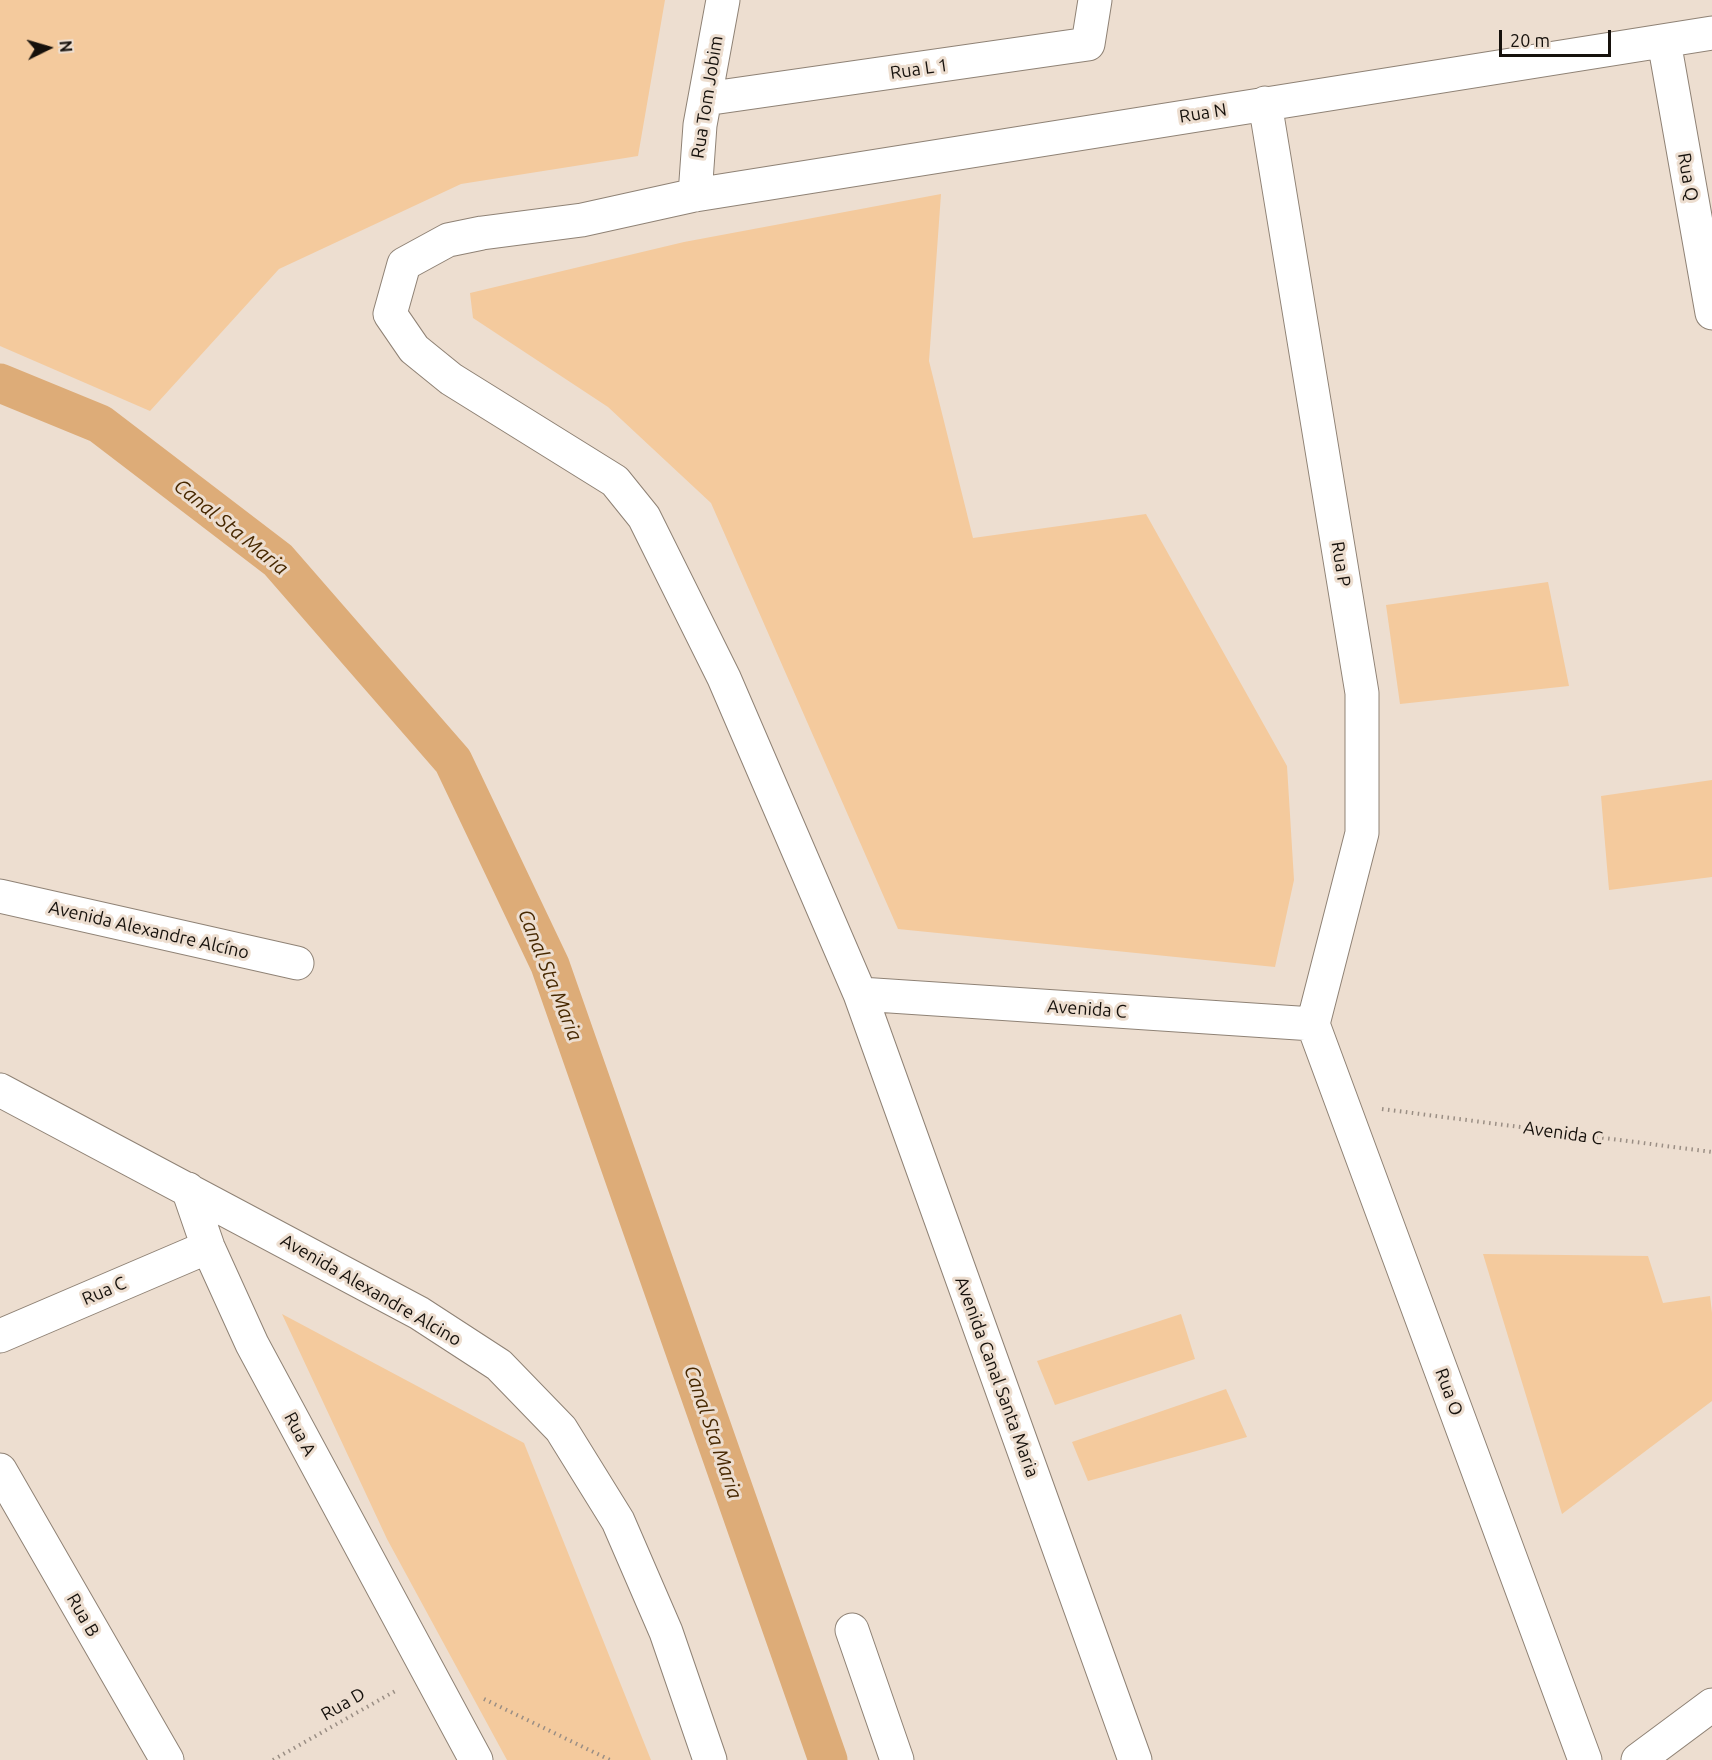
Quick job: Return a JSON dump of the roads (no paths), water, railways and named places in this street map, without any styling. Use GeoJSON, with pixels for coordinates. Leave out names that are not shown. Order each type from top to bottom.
{"type":"FeatureCollection","features":[{"type":"Feature","properties":{"kind":"street","name":"Rua Tom Jobim"},"geometry":{"type":"LineString","coordinates":[[695,195],[699,124],[723,0]]}},
{"type":"Feature","properties":{"kind":"street","name":"Rua L 1"},"geometry":{"type":"LineString","coordinates":[[705,99],[1088,44],[1095,0]]}},
{"type":"Feature","properties":{"kind":"street","name":"Rua N"},"geometry":{"type":"LineString","coordinates":[[860,994],[724,678],[644,517],[615,481],[451,379],[414,349],[390,314],[404,264],[448,240],[482,233],[582,220],[695,195],[1712,33]]}},
{"type":"Feature","properties":{"kind":"street","name":"Rua Q"},"geometry":{"type":"LineString","coordinates":[[1664,41],[1712,313]]}},
{"type":"Feature","properties":{"kind":"street","name":"Rua P"},"geometry":{"type":"LineString","coordinates":[[1265,103],[1362,693],[1362,833],[1313,1024]]}},
{"type":"Feature","properties":{"kind":"street","name":"Avenida Alexandre Alcíno"},"geometry":{"type":"LineString","coordinates":[[0,896],[297,963]]}},
{"type":"Feature","properties":{"kind":"street","name":"Avenida C"},"geometry":{"type":"LineString","coordinates":[[860,994],[1313,1024]]}},
{"type":"Feature","properties":{"kind":"street","name":"Avenida Canal Santa Maria"},"geometry":{"type":"LineString","coordinates":[[860,994],[1135,1760]]}},
{"type":"Feature","properties":{"kind":"street","name":"Rua O"},"geometry":{"type":"LineString","coordinates":[[1313,1024],[1585,1760]]}},
{"type":"Feature","properties":{"kind":"street","name":"Avenida Alexandre Alcino"},"geometry":{"type":"LineString","coordinates":[[0,1090],[419,1313],[499,1365],[561,1429],[618,1521],[666,1632],[710,1760]]}},
{"type":"Feature","properties":{"kind":"street","name":"Rua A"},"geometry":{"type":"LineString","coordinates":[[188,1189],[208,1247],[252,1344],[476,1760]]}},
{"type":"Feature","properties":{"kind":"street","name":"Rua C"},"geometry":{"type":"LineString","coordinates":[[0,1336],[208,1247]]}},
{"type":"Feature","properties":{"kind":"street","name":"Rua B"},"geometry":{"type":"LineString","coordinates":[[0,1470],[167,1760]]}},
{"type":"Feature","properties":{"kind":"street"},"geometry":{"type":"LineString","coordinates":[[852,1630],[897,1760]]}},
{"type":"Feature","properties":{"kind":"street"},"geometry":{"type":"LineString","coordinates":[[1638,1760],[1712,1705]]}},
{"type":"Feature","properties":{"kind":"waterway","name":"Canal Sta Maria"},"geometry":{"type":"LineString","coordinates":[[0,383],[100,424],[278,560],[453,761],[550,965],[828,1760]]}}]}
